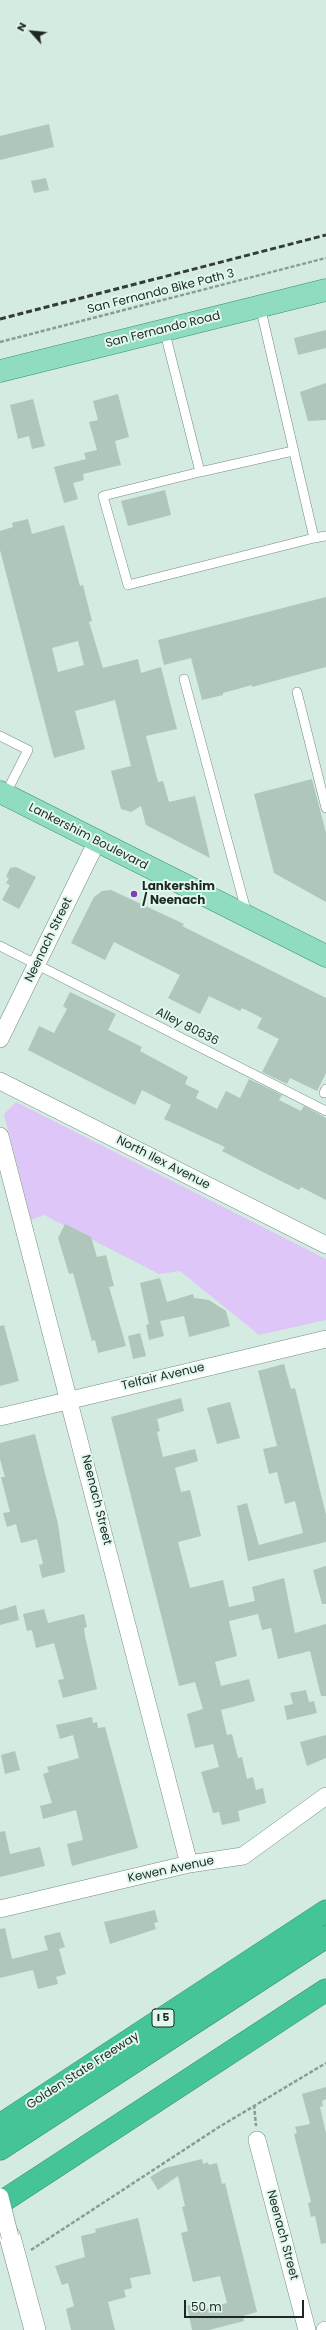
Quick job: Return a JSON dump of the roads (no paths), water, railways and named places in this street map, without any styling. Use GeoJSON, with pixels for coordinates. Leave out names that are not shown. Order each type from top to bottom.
{"type":"FeatureCollection","features":[{"type":"Feature","properties":{"kind":"highway","name":"Golden State Freeway"},"geometry":{"type":"LineString","coordinates":[[0,2125],[326,1911]]}},
{"type":"Feature","properties":{"kind":"highway"},"geometry":{"type":"LineString","coordinates":[[0,2149],[326,1937]]}},
{"type":"Feature","properties":{"kind":"highway"},"geometry":{"type":"LineString","coordinates":[[0,2163],[326,1952]]}},
{"type":"Feature","properties":{"kind":"highway"},"geometry":{"type":"LineString","coordinates":[[0,2203],[326,1990]]}},
{"type":"Feature","properties":{"kind":"main road","name":"San Fernando Road"},"geometry":{"type":"LineString","coordinates":[[0,371],[164,329],[326,290]]}},
{"type":"Feature","properties":{"kind":"main road","name":"Lankershim Boulevard"},"geometry":{"type":"LineString","coordinates":[[3,794],[326,956]]}},
{"type":"Feature","properties":{"kind":"street","name":"Neenach Street"},"geometry":{"type":"LineString","coordinates":[[0,1039],[97,841]]}},
{"type":"Feature","properties":{"kind":"street","name":"North Ilex Avenue"},"geometry":{"type":"LineString","coordinates":[[0,1081],[326,1245]]}},
{"type":"Feature","properties":{"kind":"street","name":"Neenach Street"},"geometry":{"type":"LineString","coordinates":[[0,1136],[70,1400],[189,1864]]}},
{"type":"Feature","properties":{"kind":"street","name":"Telfair Avenue"},"geometry":{"type":"LineString","coordinates":[[0,1417],[326,1339]]}},
{"type":"Feature","properties":{"kind":"street","name":"Kewen Avenue"},"geometry":{"type":"LineString","coordinates":[[0,1909],[189,1864],[243,1856],[326,1796]]}},
{"type":"Feature","properties":{"kind":"street","name":"Neenach Street"},"geometry":{"type":"LineString","coordinates":[[257,2140],[307,2330]]}},
{"type":"Feature","properties":{"kind":"street"},"geometry":{"type":"LineString","coordinates":[[0,2197],[35,2330]]}},
{"type":"Feature","properties":{"kind":"lane"},"geometry":{"type":"LineString","coordinates":[[260,306],[314,538]]}},
{"type":"Feature","properties":{"kind":"lane"},"geometry":{"type":"LineString","coordinates":[[164,329],[200,472]]}},
{"type":"Feature","properties":{"kind":"lane"},"geometry":{"type":"LineString","coordinates":[[293,450],[103,496],[128,585],[326,536]]}},
{"type":"Feature","properties":{"kind":"lane"},"geometry":{"type":"LineString","coordinates":[[184,679],[248,917]]}},
{"type":"Feature","properties":{"kind":"lane"},"geometry":{"type":"LineString","coordinates":[[298,692],[326,808]]}},
{"type":"Feature","properties":{"kind":"lane"},"geometry":{"type":"LineString","coordinates":[[0,736],[28,750],[3,794]]}},
{"type":"Feature","properties":{"kind":"lane","name":"Alley 80636"},"geometry":{"type":"LineString","coordinates":[[0,946],[326,1110]]}},
{"type":"Feature","properties":{"kind":"railway"},"geometry":{"type":"LineString","coordinates":[[0,319],[326,235]]}},
{"type":"Feature","properties":{"kind":"place","name":"Lankershim / Neenach"},"geometry":{"type":"Point","coordinates":[134,894]}}]}
